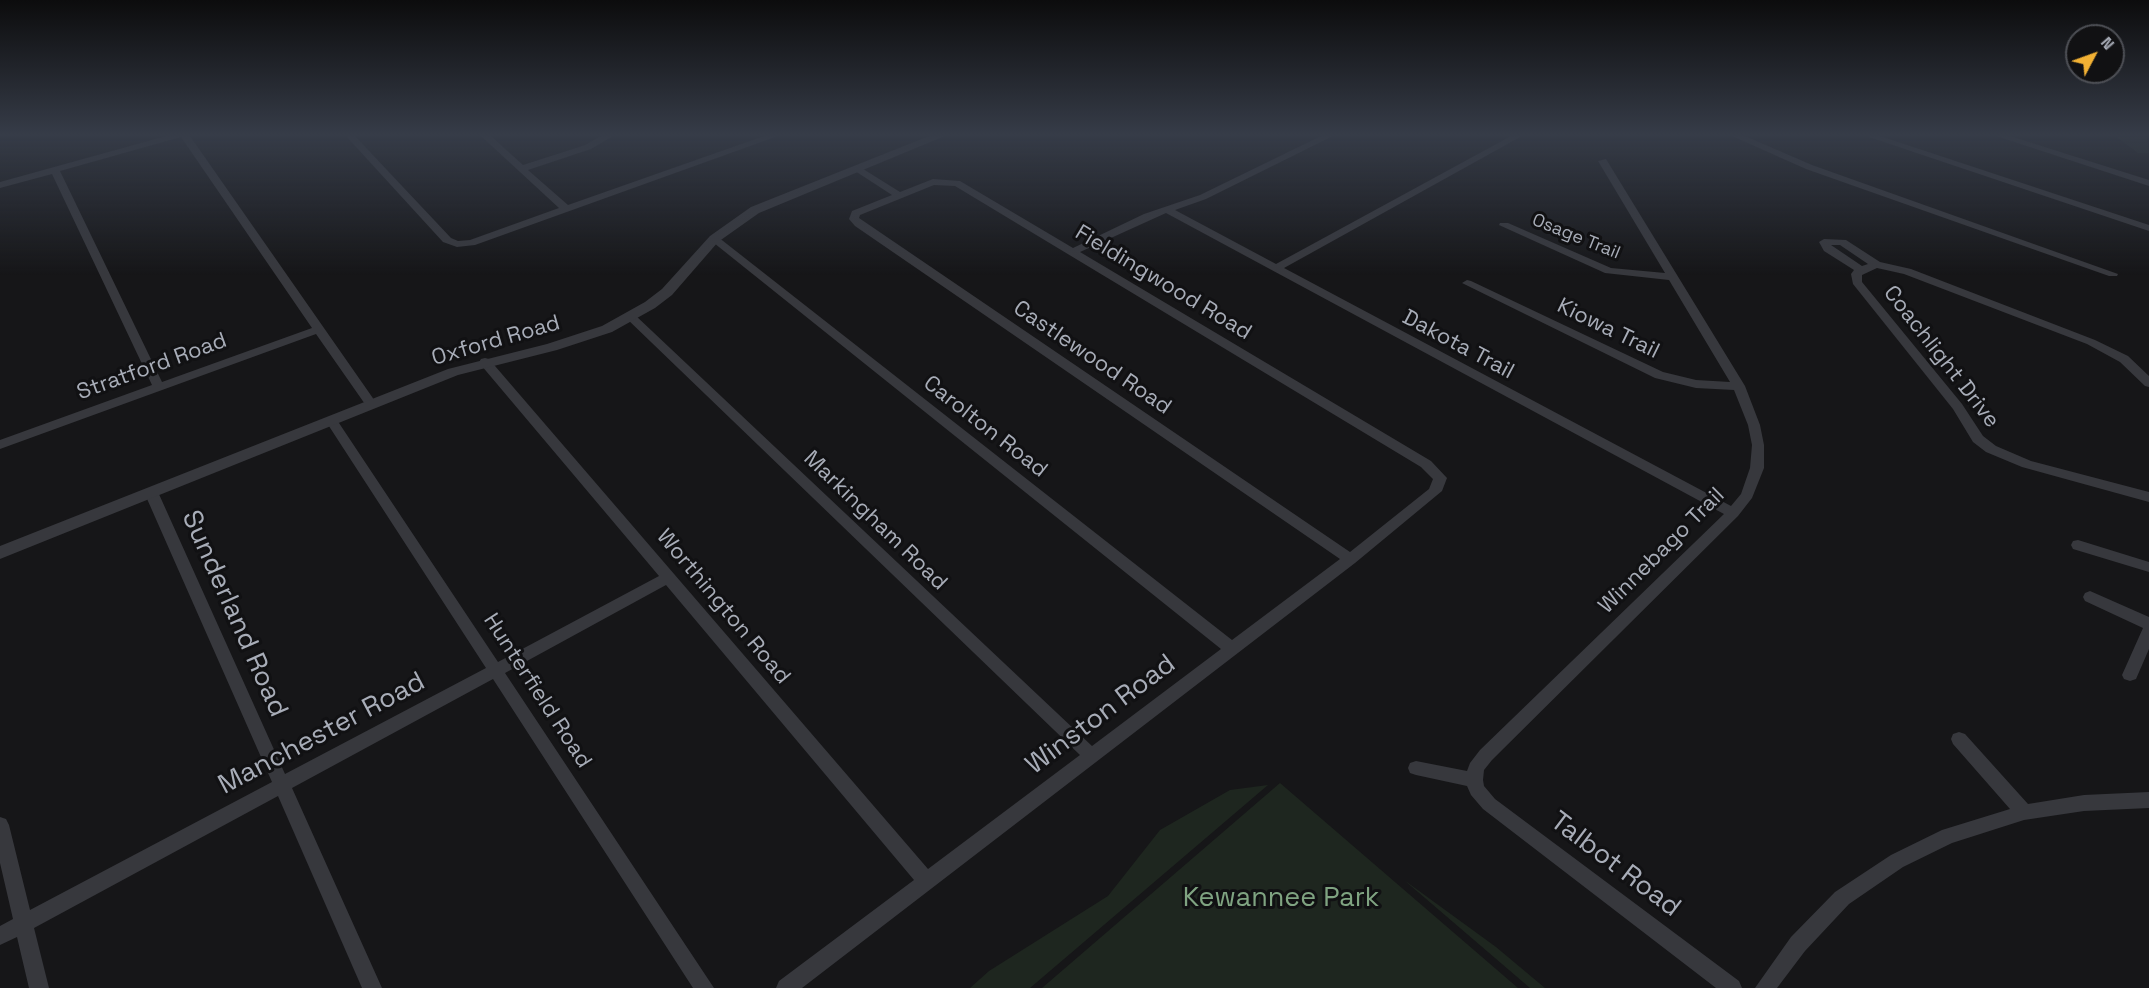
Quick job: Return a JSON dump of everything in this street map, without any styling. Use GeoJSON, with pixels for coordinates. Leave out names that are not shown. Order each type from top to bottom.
{"type":"FeatureCollection","features":[{"type":"Feature","properties":{"kind":"street"},"geometry":{"type":"LineString","coordinates":[[61,182],[159,387]]}},
{"type":"Feature","properties":{"kind":"street"},"geometry":{"type":"LineString","coordinates":[[217,182],[370,404]]}},
{"type":"Feature","properties":{"kind":"street"},"geometry":{"type":"LineString","coordinates":[[393,182],[447,240],[457,244],[471,243],[645,182]]}},
{"type":"Feature","properties":{"kind":"street"},"geometry":{"type":"LineString","coordinates":[[536,182],[567,210]]}},
{"type":"Feature","properties":{"kind":"street","name":"Oxford Road"},"geometry":{"type":"LineString","coordinates":[[0,553],[370,404],[485,362],[581,339],[630,317],[667,292],[714,239],[762,206],[822,182]]}},
{"type":"Feature","properties":{"kind":"street"},"geometry":{"type":"LineString","coordinates":[[878,182],[898,195]]}},
{"type":"Feature","properties":{"kind":"street","name":"Fieldingwood Road"},"geometry":{"type":"LineString","coordinates":[[898,195],[933,182]]}},
{"type":"Feature","properties":{"kind":"street","name":"Fieldingwood Road"},"geometry":{"type":"LineString","coordinates":[[954,182],[1426,464],[1440,478]]}},
{"type":"Feature","properties":{"kind":"street"},"geometry":{"type":"LineString","coordinates":[[1072,252],[1166,209],[1203,197],[1234,182]]}},
{"type":"Feature","properties":{"kind":"street"},"geometry":{"type":"LineString","coordinates":[[1276,268],[1433,182]]}},
{"type":"Feature","properties":{"kind":"street","name":"Winnebago Trail"},"geometry":{"type":"LineString","coordinates":[[1474,780],[1476,768],[1486,755],[1733,513],[1753,482],[1758,445],[1754,425],[1739,386],[1616,182]]}},
{"type":"Feature","properties":{"kind":"street"},"geometry":{"type":"LineString","coordinates":[[1852,182],[2113,274]]}},
{"type":"Feature","properties":{"kind":"street"},"geometry":{"type":"LineString","coordinates":[[2010,182],[2149,228]]}},
{"type":"Feature","properties":{"kind":"street","name":"Castlewood Road"},"geometry":{"type":"LineString","coordinates":[[898,195],[864,208],[856,213],[854,219],[1350,559]]}},
{"type":"Feature","properties":{"kind":"street","name":"Dakota Trail"},"geometry":{"type":"LineString","coordinates":[[1166,209],[1733,513]]}},
{"type":"Feature","properties":{"kind":"street","name":"Osage Trail"},"geometry":{"type":"LineString","coordinates":[[1504,225],[1609,271],[1673,277]]}},
{"type":"Feature","properties":{"kind":"street","name":"Carolton Road"},"geometry":{"type":"LineString","coordinates":[[714,239],[1231,648]]}},
{"type":"Feature","properties":{"kind":"street","name":"Coachlight Drive"},"geometry":{"type":"LineString","coordinates":[[1861,270],[1828,249],[1824,242],[1842,242],[1877,265],[1907,271],[2091,342],[2124,359],[2149,383]]}},
{"type":"Feature","properties":{"kind":"street","name":"Coachlight Drive"},"geometry":{"type":"LineString","coordinates":[[1877,265],[1856,274],[1857,282],[1958,407],[1978,439],[2008,457],[2149,497]]}},
{"type":"Feature","properties":{"kind":"street","name":"Kiowa Trail"},"geometry":{"type":"LineString","coordinates":[[1467,283],[1659,375],[1696,384],[1739,386]]}},
{"type":"Feature","properties":{"kind":"street","name":"Markingham Road"},"geometry":{"type":"LineString","coordinates":[[630,317],[1091,755]]}},
{"type":"Feature","properties":{"kind":"street","name":"Stratford Road"},"geometry":{"type":"LineString","coordinates":[[0,445],[319,328]]}},
{"type":"Feature","properties":{"kind":"street","name":"Worthington Road"},"geometry":{"type":"LineString","coordinates":[[485,362],[926,881]]}},
{"type":"Feature","properties":{"kind":"street","name":"Hunterfield Road"},"geometry":{"type":"LineString","coordinates":[[331,420],[497,669],[704,988]]}},
{"type":"Feature","properties":{"kind":"street","name":"Winston Road"},"geometry":{"type":"LineString","coordinates":[[786,988],[1350,559],[1436,491],[1440,478]]}},
{"type":"Feature","properties":{"kind":"street","name":"Sunderland Road"},"geometry":{"type":"LineString","coordinates":[[151,492],[372,988]]}},
{"type":"Feature","properties":{"kind":"street"},"geometry":{"type":"LineString","coordinates":[[2078,545],[2149,567]]}},
{"type":"Feature","properties":{"kind":"street","name":"Manchester Road"},"geometry":{"type":"LineString","coordinates":[[0,936],[668,578]]}},
{"type":"Feature","properties":{"kind":"street"},"geometry":{"type":"LineString","coordinates":[[2090,597],[2149,624]]}},
{"type":"Feature","properties":{"kind":"street"},"geometry":{"type":"LineString","coordinates":[[2130,675],[2149,631]]}},
{"type":"Feature","properties":{"kind":"street"},"geometry":{"type":"LineString","coordinates":[[1959,739],[2024,812]]}},
{"type":"Feature","properties":{"kind":"street"},"geometry":{"type":"LineString","coordinates":[[1416,768],[1474,780]]}},
{"type":"Feature","properties":{"kind":"street","name":"Talbot Road"},"geometry":{"type":"LineString","coordinates":[[1474,780],[1477,790],[1489,804],[1732,988]]}},
{"type":"Feature","properties":{"kind":"street"},"geometry":{"type":"LineString","coordinates":[[1765,988],[1798,944],[1842,898],[1897,861],[1948,836],[2024,812],[2084,803],[2149,800]]}},
{"type":"Feature","properties":{"kind":"street"},"geometry":{"type":"LineString","coordinates":[[0,825],[39,988]]}},
{"type":"Feature","properties":{"kind":"green space","name":"Kewannee Park"},"geometry":{"type":"Polygon","coordinates":[[[1280,783],[1518,988],[1042,988],[1280,783]]]}},
{"type":"Feature","properties":{"kind":"green space"},"geometry":{"type":"Polygon","coordinates":[[[1268,785],[1030,988],[970,988],[989,971],[1108,896],[1160,830],[1230,790],[1268,785]]]}},
{"type":"Feature","properties":{"kind":"green space"},"geometry":{"type":"Polygon","coordinates":[[[1404,880],[1496,947],[1545,988],[1530,988],[1404,880]]]}}]}
